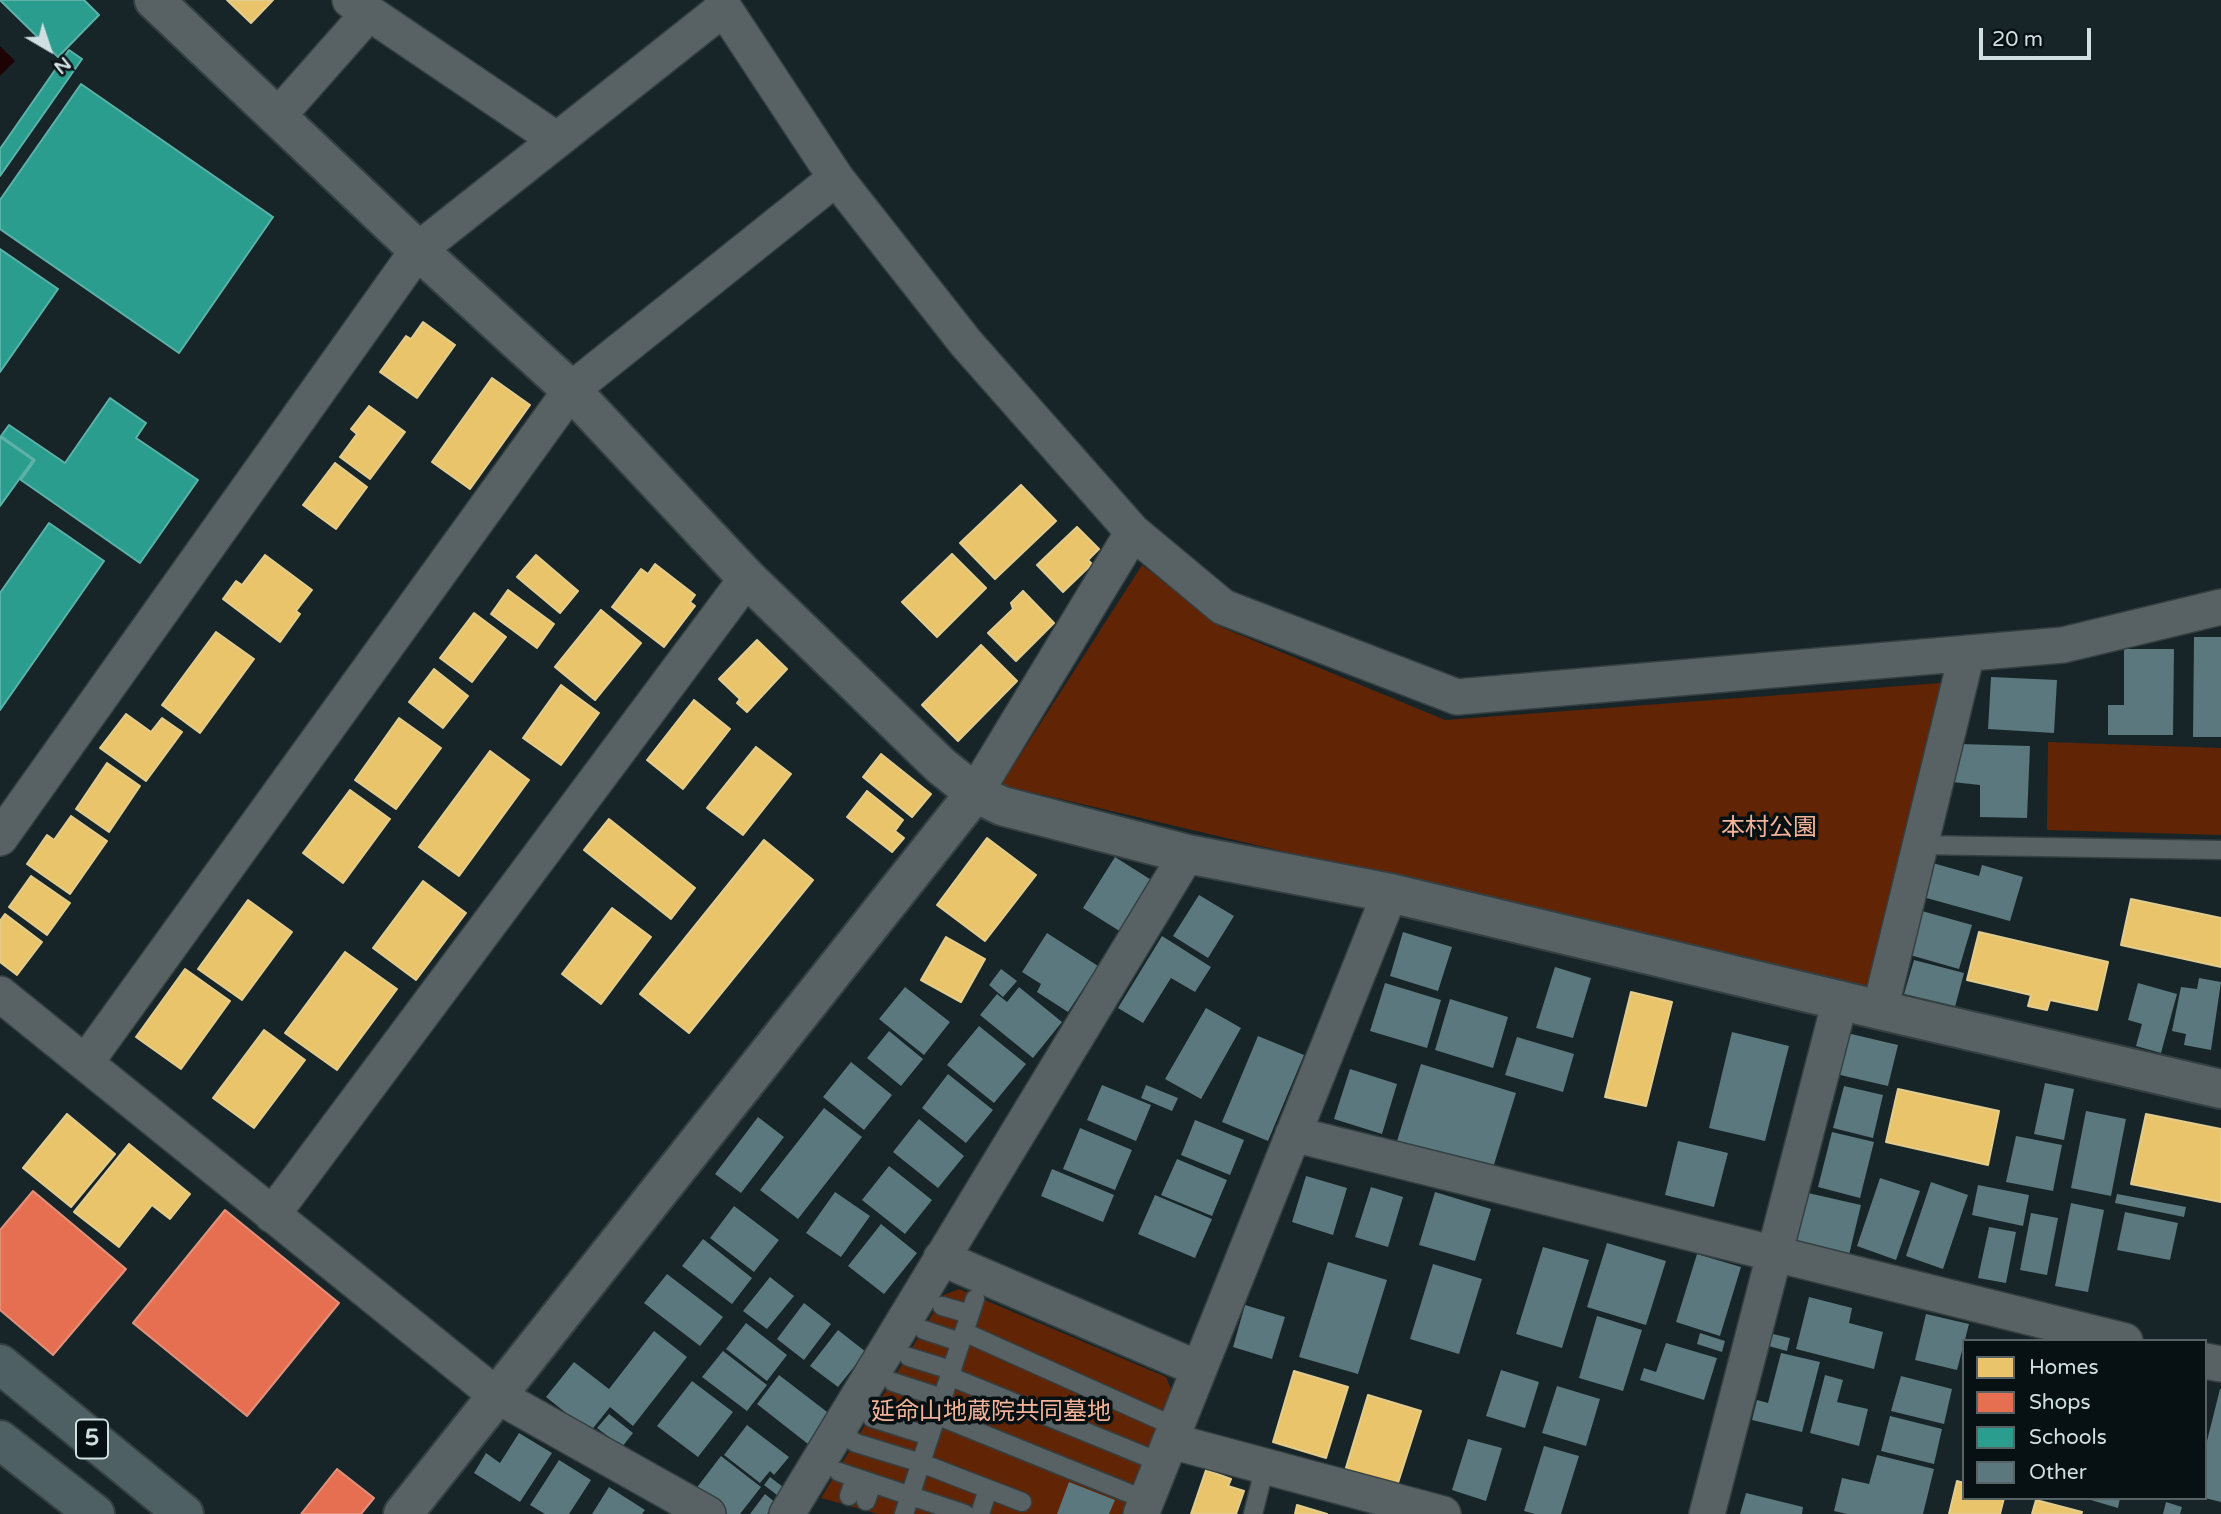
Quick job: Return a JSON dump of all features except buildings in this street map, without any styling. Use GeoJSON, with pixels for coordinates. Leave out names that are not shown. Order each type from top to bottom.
{"type":"FeatureCollection","features":[{"type":"Feature","properties":{"kind":"main road","name":"5"},"geometry":{"type":"LineString","coordinates":[[0,1364],[184,1514]]}},
{"type":"Feature","properties":{"kind":"main road","name":"5"},"geometry":{"type":"LineString","coordinates":[[0,1440],[95,1514]]}},
{"type":"Feature","properties":{"kind":"street"},"geometry":{"type":"LineString","coordinates":[[167,4],[277,117],[571,390],[747,578],[941,766],[975,793],[1002,806],[1187,854],[1390,893],[2221,1089]]}},
{"type":"Feature","properties":{"kind":"street"},"geometry":{"type":"LineString","coordinates":[[0,838],[418,250],[723,4],[836,178],[965,343],[1133,532],[1223,607],[1457,698],[2063,645],[2221,607]]}},
{"type":"Feature","properties":{"kind":"street"},"geometry":{"type":"LineString","coordinates":[[277,117],[359,7],[557,140]]}},
{"type":"Feature","properties":{"kind":"street"},"geometry":{"type":"LineString","coordinates":[[86,1062],[571,390],[836,178]]}},
{"type":"Feature","properties":{"kind":"street"},"geometry":{"type":"LineString","coordinates":[[403,1514],[975,793],[1133,532]]}},
{"type":"Feature","properties":{"kind":"street"},"geometry":{"type":"LineString","coordinates":[[272,1215],[747,578]]}},
{"type":"Feature","properties":{"kind":"street"},"geometry":{"type":"LineString","coordinates":[[1880,1010],[1967,653]]}},
{"type":"Feature","properties":{"kind":"street"},"geometry":{"type":"LineString","coordinates":[[788,1514],[1187,854]]}},
{"type":"Feature","properties":{"kind":"street"},"geometry":{"type":"LineString","coordinates":[[1136,1504],[1159,1439],[1199,1369],[1390,893]]}},
{"type":"Feature","properties":{"kind":"street"},"geometry":{"type":"LineString","coordinates":[[0,994],[496,1395],[708,1514]]}},
{"type":"Feature","properties":{"kind":"street"},"geometry":{"type":"LineString","coordinates":[[1707,1514],[1840,1001]]}},
{"type":"Feature","properties":{"kind":"street"},"geometry":{"type":"LineString","coordinates":[[1293,1134],[2117,1339]]}},
{"type":"Feature","properties":{"kind":"street"},"geometry":{"type":"LineString","coordinates":[[941,1258],[1199,1369]]}},
{"type":"Feature","properties":{"kind":"street"},"geometry":{"type":"LineString","coordinates":[[1159,1439],[1443,1514]]}},
{"type":"Feature","properties":{"kind":"lane"},"geometry":{"type":"LineString","coordinates":[[1920,845],[2221,850]]}},
{"type":"Feature","properties":{"kind":"lane"},"geometry":{"type":"LineString","coordinates":[[904,1514],[972,1307],[942,1307]]}},
{"type":"Feature","properties":{"kind":"lane"},"geometry":{"type":"LineString","coordinates":[[924,1330],[962,1337],[1159,1439]]}},
{"type":"Feature","properties":{"kind":"lane"},"geometry":{"type":"LineString","coordinates":[[909,1357],[950,1373],[1159,1439]]}},
{"type":"Feature","properties":{"kind":"lane"},"geometry":{"type":"LineString","coordinates":[[893,1382],[942,1398]]}},
{"type":"Feature","properties":{"kind":"lane"},"geometry":{"type":"LineString","coordinates":[[936,1415],[1136,1504]]}},
{"type":"Feature","properties":{"kind":"lane"},"geometry":{"type":"LineString","coordinates":[[872,1418],[929,1436]]}},
{"type":"Feature","properties":{"kind":"lane"},"geometry":{"type":"LineString","coordinates":[[837,1431],[856,1443],[920,1463],[1022,1502]]}},
{"type":"Feature","properties":{"kind":"lane"},"geometry":{"type":"LineString","coordinates":[[1253,1514],[1265,1466]]}},
{"type":"Feature","properties":{"kind":"lane"},"geometry":{"type":"LineString","coordinates":[[872,1483],[858,1498],[847,1475],[910,1495],[965,1514]]}},
{"type":"Feature","properties":{"kind":"lane"},"geometry":{"type":"LineString","coordinates":[[980,1514],[988,1489]]}},
{"type":"Feature","properties":{"kind":"green space","name":"本村公園"},"geometry":{"type":"Polygon","coordinates":[[[1142,565],[1221,627],[1445,720],[1941,683],[1868,989],[1001,785],[1142,565]]]}},
{"type":"Feature","properties":{"kind":"green space"},"geometry":{"type":"Polygon","coordinates":[[[2048,742],[2221,748],[2221,835],[2047,830],[2048,742]]]}},
{"type":"Feature","properties":{"kind":"green space","name":"延命山地蔵院共同墓地"},"geometry":{"type":"Polygon","coordinates":[[[959,1289],[1166,1377],[1173,1394],[1124,1514],[878,1514],[821,1498],[944,1295],[959,1289]]]}},
{"type":"Feature","properties":{"kind":"shaded area"},"geometry":{"type":"Polygon","coordinates":[[[0,46],[15,61],[0,76],[0,46]]]}}]}
